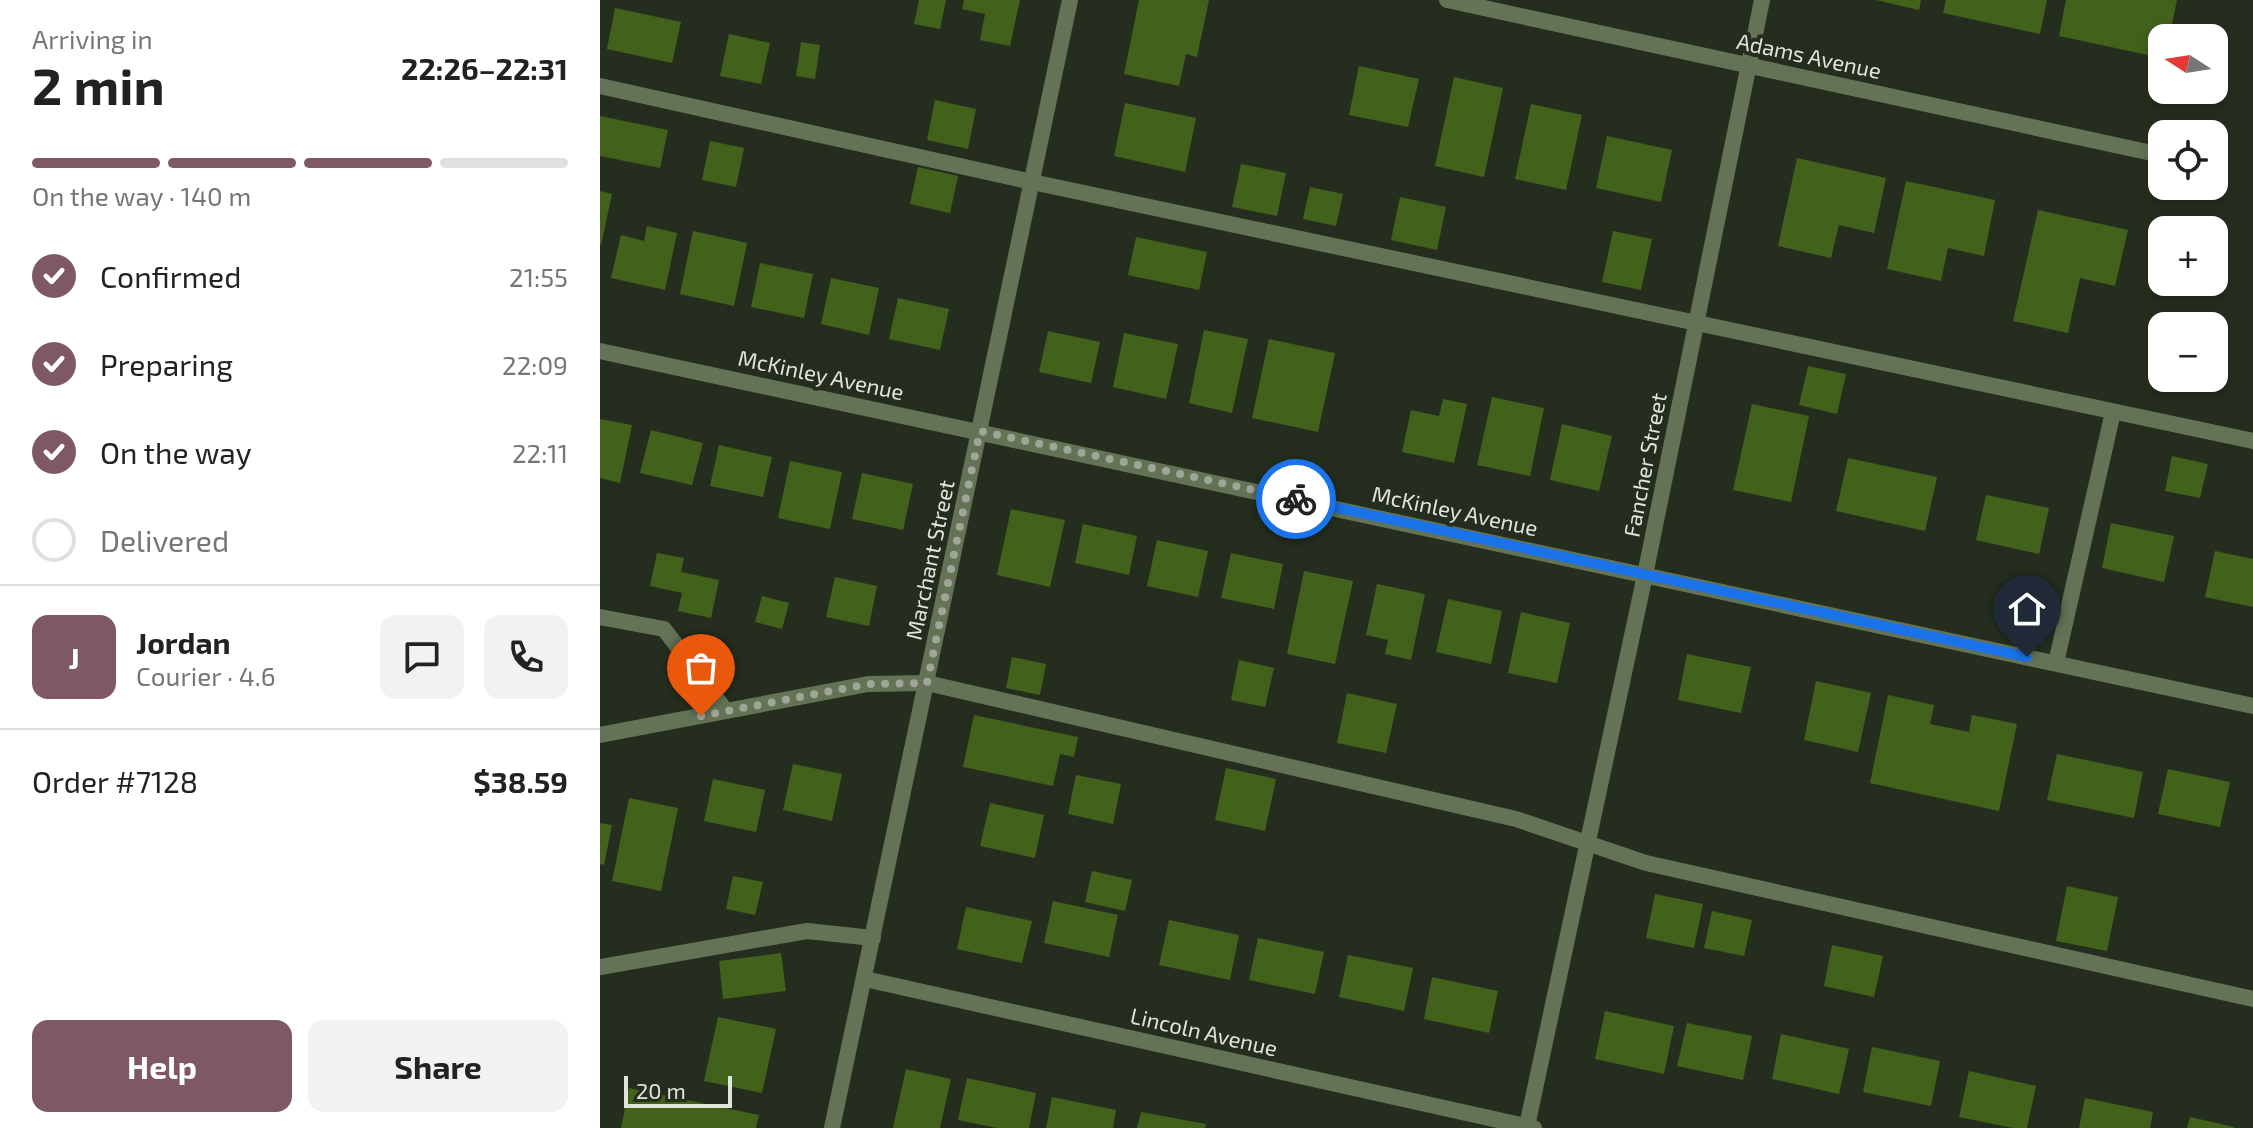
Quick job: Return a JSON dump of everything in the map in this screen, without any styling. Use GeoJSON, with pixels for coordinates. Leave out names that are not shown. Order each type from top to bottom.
{"type":"FeatureCollection","features":[{"type":"Feature","properties":{"kind":"street","name":"Marchant Street"},"geometry":{"type":"LineString","coordinates":[[832,1128],[1070,0]]}},
{"type":"Feature","properties":{"kind":"street","name":"Adams Avenue"},"geometry":{"type":"LineString","coordinates":[[1447,0],[2148,152]]}},
{"type":"Feature","properties":{"kind":"street","name":"Fancher Street"},"geometry":{"type":"LineString","coordinates":[[1530,1127],[1762,0]]}},
{"type":"Feature","properties":{"kind":"street"},"geometry":{"type":"LineString","coordinates":[[600,86],[1032,182],[2253,441]]}},
{"type":"Feature","properties":{"kind":"street","name":"McKinley Avenue"},"geometry":{"type":"LineString","coordinates":[[600,351],[2253,706]]}},
{"type":"Feature","properties":{"kind":"street"},"geometry":{"type":"LineString","coordinates":[[2056,663],[2113,412]]}},
{"type":"Feature","properties":{"kind":"street"},"geometry":{"type":"LineString","coordinates":[[600,617],[664,629],[726,711]]}},
{"type":"Feature","properties":{"kind":"street"},"geometry":{"type":"LineString","coordinates":[[600,735],[868,684],[927,683],[1516,819],[1646,863],[2253,999]]}},
{"type":"Feature","properties":{"kind":"street"},"geometry":{"type":"LineString","coordinates":[[600,967],[807,931],[873,938]]}},
{"type":"Feature","properties":{"kind":"street","name":"Lincoln Avenue"},"geometry":{"type":"LineString","coordinates":[[865,979],[1530,1127]]}},
{"type":"Feature","properties":{"kind":"building"},"geometry":{"type":"Polygon","coordinates":[[[919,0],[946,0],[940,29],[914,24],[919,0]]]}},
{"type":"Feature","properties":{"kind":"building"},"geometry":{"type":"Polygon","coordinates":[[[964,0],[1020,0],[1010,46],[980,40],[985,14],[962,9],[964,0]]]}},
{"type":"Feature","properties":{"kind":"building"},"geometry":{"type":"Polygon","coordinates":[[[1139,0],[1209,0],[1197,57],[1186,54],[1179,86],[1124,74],[1139,0]]]}},
{"type":"Feature","properties":{"kind":"building"},"geometry":{"type":"Polygon","coordinates":[[[1876,0],[1921,0],[1919,10],[1876,0]]]}},
{"type":"Feature","properties":{"kind":"building"},"geometry":{"type":"Polygon","coordinates":[[[1946,0],[2047,0],[2040,34],[1943,13],[1946,0]]]}},
{"type":"Feature","properties":{"kind":"building"},"geometry":{"type":"Polygon","coordinates":[[[2066,0],[2177,0],[2172,24],[2148,24],[2148,55],[2059,36],[2066,0]]]}},
{"type":"Feature","properties":{"kind":"building"},"geometry":{"type":"Polygon","coordinates":[[[615,8],[681,22],[672,63],[607,49],[615,8]]]}},
{"type":"Feature","properties":{"kind":"building"},"geometry":{"type":"Polygon","coordinates":[[[729,34],[770,43],[761,84],[720,76],[729,34]]]}},
{"type":"Feature","properties":{"kind":"building"},"geometry":{"type":"Polygon","coordinates":[[[801,42],[820,45],[815,79],[796,76],[801,42]]]}},
{"type":"Feature","properties":{"kind":"building"},"geometry":{"type":"Polygon","coordinates":[[[1359,66],[1419,79],[1408,127],[1349,115],[1359,66]]]}},
{"type":"Feature","properties":{"kind":"building"},"geometry":{"type":"Polygon","coordinates":[[[1454,77],[1503,88],[1484,177],[1435,166],[1454,77]]]}},
{"type":"Feature","properties":{"kind":"building"},"geometry":{"type":"Polygon","coordinates":[[[935,100],[976,109],[968,149],[927,140],[935,100]]]}},
{"type":"Feature","properties":{"kind":"building"},"geometry":{"type":"Polygon","coordinates":[[[1125,103],[1196,118],[1185,172],[1114,156],[1125,103]]]}},
{"type":"Feature","properties":{"kind":"building"},"geometry":{"type":"Polygon","coordinates":[[[1531,104],[1582,115],[1566,190],[1515,179],[1531,104]]]}},
{"type":"Feature","properties":{"kind":"building"},"geometry":{"type":"Polygon","coordinates":[[[600,116],[668,130],[660,168],[600,156],[600,116]]]}},
{"type":"Feature","properties":{"kind":"building"},"geometry":{"type":"Polygon","coordinates":[[[1607,136],[1672,150],[1661,202],[1596,188],[1607,136]]]}},
{"type":"Feature","properties":{"kind":"building"},"geometry":{"type":"Polygon","coordinates":[[[710,141],[744,148],[736,187],[702,180],[710,141]]]}},
{"type":"Feature","properties":{"kind":"building"},"geometry":{"type":"Polygon","coordinates":[[[1797,158],[1886,178],[1874,233],[1839,225],[1831,258],[1778,246],[1797,158]]]}},
{"type":"Feature","properties":{"kind":"building"},"geometry":{"type":"Polygon","coordinates":[[[1241,164],[1286,173],[1277,216],[1232,207],[1241,164]]]}},
{"type":"Feature","properties":{"kind":"building"},"geometry":{"type":"Polygon","coordinates":[[[918,167],[958,176],[950,213],[910,204],[918,167]]]}},
{"type":"Feature","properties":{"kind":"building"},"geometry":{"type":"Polygon","coordinates":[[[1906,181],[1995,200],[1984,256],[1948,248],[1941,281],[1887,269],[1906,181]]]}},
{"type":"Feature","properties":{"kind":"building"},"geometry":{"type":"Polygon","coordinates":[[[1310,187],[1343,194],[1336,226],[1303,219],[1310,187]]]}},
{"type":"Feature","properties":{"kind":"building"},"geometry":{"type":"Polygon","coordinates":[[[600,191],[612,194],[601,245],[600,245],[600,191]]]}},
{"type":"Feature","properties":{"kind":"building"},"geometry":{"type":"Polygon","coordinates":[[[1400,197],[1446,207],[1437,250],[1391,240],[1400,197]]]}},
{"type":"Feature","properties":{"kind":"building"},"geometry":{"type":"Polygon","coordinates":[[[2038,210],[2128,230],[2115,286],[2080,278],[2068,333],[2013,321],[2038,210]]]}},
{"type":"Feature","properties":{"kind":"building"},"geometry":{"type":"Polygon","coordinates":[[[647,226],[677,233],[665,290],[611,278],[621,235],[644,241],[647,226]]]}},
{"type":"Feature","properties":{"kind":"building"},"geometry":{"type":"Polygon","coordinates":[[[693,231],[747,243],[734,306],[680,294],[693,231]]]}},
{"type":"Feature","properties":{"kind":"building"},"geometry":{"type":"Polygon","coordinates":[[[1613,231],[1652,239],[1641,290],[1602,282],[1613,231]]]}},
{"type":"Feature","properties":{"kind":"building"},"geometry":{"type":"Polygon","coordinates":[[[1136,237],[1207,252],[1199,290],[1128,275],[1136,237]]]}},
{"type":"Feature","properties":{"kind":"building"},"geometry":{"type":"Polygon","coordinates":[[[760,263],[813,274],[804,318],[751,307],[760,263]]]}},
{"type":"Feature","properties":{"kind":"building"},"geometry":{"type":"Polygon","coordinates":[[[831,278],[879,288],[869,335],[821,324],[831,278]]]}},
{"type":"Feature","properties":{"kind":"building"},"geometry":{"type":"Polygon","coordinates":[[[898,298],[949,309],[940,350],[889,339],[898,298]]]}},
{"type":"Feature","properties":{"kind":"building"},"geometry":{"type":"Polygon","coordinates":[[[1204,330],[1248,339],[1232,413],[1189,403],[1204,330]]]}},
{"type":"Feature","properties":{"kind":"building"},"geometry":{"type":"Polygon","coordinates":[[[1048,331],[1100,342],[1091,383],[1039,372],[1048,331]]]}},
{"type":"Feature","properties":{"kind":"building"},"geometry":{"type":"Polygon","coordinates":[[[1124,333],[1178,344],[1166,399],[1113,387],[1124,333]]]}},
{"type":"Feature","properties":{"kind":"building"},"geometry":{"type":"Polygon","coordinates":[[[1269,339],[1335,353],[1318,432],[1252,418],[1269,339]]]}},
{"type":"Feature","properties":{"kind":"building"},"geometry":{"type":"Polygon","coordinates":[[[1808,366],[1846,374],[1837,414],[1799,405],[1808,366]]]}},
{"type":"Feature","properties":{"kind":"building"},"geometry":{"type":"Polygon","coordinates":[[[1492,397],[1544,408],[1530,476],[1477,465],[1492,397]]]}},
{"type":"Feature","properties":{"kind":"building"},"geometry":{"type":"Polygon","coordinates":[[[1443,399],[1467,404],[1454,463],[1402,452],[1411,410],[1439,416],[1443,399]]]}},
{"type":"Feature","properties":{"kind":"building"},"geometry":{"type":"Polygon","coordinates":[[[1752,404],[1809,416],[1791,502],[1733,490],[1752,404]]]}},
{"type":"Feature","properties":{"kind":"building"},"geometry":{"type":"Polygon","coordinates":[[[600,419],[632,425],[620,483],[600,478],[600,419]]]}},
{"type":"Feature","properties":{"kind":"building"},"geometry":{"type":"Polygon","coordinates":[[[1562,424],[1612,436],[1599,491],[1550,480],[1562,424]]]}},
{"type":"Feature","properties":{"kind":"building"},"geometry":{"type":"Polygon","coordinates":[[[651,430],[703,443],[692,485],[640,473],[651,430]]]}},
{"type":"Feature","properties":{"kind":"building"},"geometry":{"type":"Polygon","coordinates":[[[719,445],[772,457],[763,497],[710,486],[719,445]]]}},
{"type":"Feature","properties":{"kind":"building"},"geometry":{"type":"Polygon","coordinates":[[[2172,456],[2208,464],[2200,498],[2165,491],[2172,456]]]}},
{"type":"Feature","properties":{"kind":"building"},"geometry":{"type":"Polygon","coordinates":[[[1848,458],[1937,477],[1925,531],[1836,511],[1848,458]]]}},
{"type":"Feature","properties":{"kind":"building"},"geometry":{"type":"Polygon","coordinates":[[[790,461],[842,472],[830,529],[778,518],[790,461]]]}},
{"type":"Feature","properties":{"kind":"building"},"geometry":{"type":"Polygon","coordinates":[[[862,473],[913,484],[903,530],[852,519],[862,473]]]}},
{"type":"Feature","properties":{"kind":"building"},"geometry":{"type":"Polygon","coordinates":[[[1986,495],[2049,508],[2039,554],[1976,540],[1986,495]]]}},
{"type":"Feature","properties":{"kind":"building"},"geometry":{"type":"Polygon","coordinates":[[[1011,509],[1065,520],[1050,587],[997,575],[1011,509]]]}},
{"type":"Feature","properties":{"kind":"building"},"geometry":{"type":"Polygon","coordinates":[[[2111,523],[2174,536],[2164,582],[2102,568],[2111,523]]]}},
{"type":"Feature","properties":{"kind":"building"},"geometry":{"type":"Polygon","coordinates":[[[1083,524],[1137,536],[1129,575],[1075,563],[1083,524]]]}},
{"type":"Feature","properties":{"kind":"building"},"geometry":{"type":"Polygon","coordinates":[[[1157,540],[1208,551],[1198,597],[1147,586],[1157,540]]]}},
{"type":"Feature","properties":{"kind":"building"},"geometry":{"type":"Polygon","coordinates":[[[2215,551],[2253,559],[2253,607],[2205,597],[2215,551]]]}},
{"type":"Feature","properties":{"kind":"building"},"geometry":{"type":"Polygon","coordinates":[[[657,553],[684,558],[681,572],[719,580],[711,618],[678,611],[682,593],[650,586],[657,553]]]}},
{"type":"Feature","properties":{"kind":"building"},"geometry":{"type":"Polygon","coordinates":[[[1231,553],[1283,564],[1274,609],[1221,598],[1231,553]]]}},
{"type":"Feature","properties":{"kind":"building"},"geometry":{"type":"Polygon","coordinates":[[[1304,571],[1353,581],[1335,664],[1287,654],[1304,571]]]}},
{"type":"Feature","properties":{"kind":"building"},"geometry":{"type":"Polygon","coordinates":[[[835,577],[877,586],[869,626],[826,617],[835,577]]]}},
{"type":"Feature","properties":{"kind":"building"},"geometry":{"type":"Polygon","coordinates":[[[1377,584],[1425,594],[1411,660],[1385,654],[1388,640],[1366,635],[1377,584]]]}},
{"type":"Feature","properties":{"kind":"building"},"geometry":{"type":"Polygon","coordinates":[[[762,596],[789,603],[782,629],[755,622],[762,596]]]}},
{"type":"Feature","properties":{"kind":"building"},"geometry":{"type":"Polygon","coordinates":[[[1448,599],[1502,611],[1491,664],[1436,652],[1448,599]]]}},
{"type":"Feature","properties":{"kind":"building"},"geometry":{"type":"Polygon","coordinates":[[[1521,612],[1570,623],[1557,683],[1508,673],[1521,612]]]}},
{"type":"Feature","properties":{"kind":"building"},"geometry":{"type":"Polygon","coordinates":[[[1687,654],[1751,667],[1741,713],[1678,700],[1687,654]]]}},
{"type":"Feature","properties":{"kind":"building"},"geometry":{"type":"Polygon","coordinates":[[[1012,657],[1046,664],[1040,695],[1006,688],[1012,657]]]}},
{"type":"Feature","properties":{"kind":"building"},"geometry":{"type":"Polygon","coordinates":[[[1239,660],[1274,668],[1265,707],[1231,700],[1239,660]]]}},
{"type":"Feature","properties":{"kind":"building"},"geometry":{"type":"Polygon","coordinates":[[[1816,681],[1871,693],[1858,752],[1804,740],[1816,681]]]}},
{"type":"Feature","properties":{"kind":"building"},"geometry":{"type":"Polygon","coordinates":[[[1347,693],[1397,704],[1386,753],[1337,743],[1347,693]]]}},
{"type":"Feature","properties":{"kind":"building"},"geometry":{"type":"Polygon","coordinates":[[[1888,695],[1934,705],[1930,724],[1969,732],[1972,715],[2017,724],[1999,811],[1870,783],[1888,695]]]}},
{"type":"Feature","properties":{"kind":"building"},"geometry":{"type":"Polygon","coordinates":[[[974,715],[1078,737],[1074,757],[1060,754],[1053,786],[963,767],[974,715]]]}},
{"type":"Feature","properties":{"kind":"building"},"geometry":{"type":"Polygon","coordinates":[[[2057,754],[2143,772],[2134,818],[2047,800],[2057,754]]]}},
{"type":"Feature","properties":{"kind":"building"},"geometry":{"type":"Polygon","coordinates":[[[793,764],[842,774],[832,821],[783,810],[793,764]]]}},
{"type":"Feature","properties":{"kind":"building"},"geometry":{"type":"Polygon","coordinates":[[[1226,768],[1276,779],[1265,831],[1215,820],[1226,768]]]}},
{"type":"Feature","properties":{"kind":"building"},"geometry":{"type":"Polygon","coordinates":[[[2168,769],[2230,782],[2220,827],[2158,814],[2168,769]]]}},
{"type":"Feature","properties":{"kind":"building"},"geometry":{"type":"Polygon","coordinates":[[[1076,775],[1121,784],[1113,824],[1068,814],[1076,775]]]}},
{"type":"Feature","properties":{"kind":"building"},"geometry":{"type":"Polygon","coordinates":[[[713,779],[765,790],[756,832],[704,821],[713,779]]]}},
{"type":"Feature","properties":{"kind":"building"},"geometry":{"type":"Polygon","coordinates":[[[629,798],[678,808],[661,891],[612,881],[629,798]]]}},
{"type":"Feature","properties":{"kind":"building"},"geometry":{"type":"Polygon","coordinates":[[[990,803],[1044,815],[1035,858],[980,846],[990,803]]]}},
{"type":"Feature","properties":{"kind":"building"},"geometry":{"type":"Polygon","coordinates":[[[600,823],[612,825],[604,865],[600,864],[600,823]]]}},
{"type":"Feature","properties":{"kind":"building"},"geometry":{"type":"Polygon","coordinates":[[[1092,871],[1132,880],[1125,911],[1085,902],[1092,871]]]}},
{"type":"Feature","properties":{"kind":"building"},"geometry":{"type":"Polygon","coordinates":[[[733,876],[763,882],[755,915],[726,909],[733,876]]]}},
{"type":"Feature","properties":{"kind":"building"},"geometry":{"type":"Polygon","coordinates":[[[2067,886],[2118,897],[2107,951],[2056,941],[2067,886]]]}},
{"type":"Feature","properties":{"kind":"building"},"geometry":{"type":"Polygon","coordinates":[[[1655,894],[1703,904],[1694,948],[1646,938],[1655,894]]]}},
{"type":"Feature","properties":{"kind":"building"},"geometry":{"type":"Polygon","coordinates":[[[1053,901],[1118,915],[1109,957],[1044,943],[1053,901]]]}},
{"type":"Feature","properties":{"kind":"building"},"geometry":{"type":"Polygon","coordinates":[[[966,907],[1032,921],[1022,963],[957,949],[966,907]]]}},
{"type":"Feature","properties":{"kind":"building"},"geometry":{"type":"Polygon","coordinates":[[[1712,911],[1752,920],[1744,956],[1704,948],[1712,911]]]}},
{"type":"Feature","properties":{"kind":"building"},"geometry":{"type":"Polygon","coordinates":[[[1169,920],[1239,935],[1230,980],[1159,965],[1169,920]]]}},
{"type":"Feature","properties":{"kind":"building"},"geometry":{"type":"Polygon","coordinates":[[[1258,938],[1324,952],[1315,994],[1249,980],[1258,938]]]}},
{"type":"Feature","properties":{"kind":"building"},"geometry":{"type":"Polygon","coordinates":[[[1832,945],[1883,956],[1874,997],[1824,986],[1832,945]]]}},
{"type":"Feature","properties":{"kind":"building"},"geometry":{"type":"Polygon","coordinates":[[[781,953],[786,991],[723,999],[719,961],[781,953]]]}},
{"type":"Feature","properties":{"kind":"building"},"geometry":{"type":"Polygon","coordinates":[[[1348,955],[1413,968],[1404,1011],[1339,997],[1348,955]]]}},
{"type":"Feature","properties":{"kind":"building"},"geometry":{"type":"Polygon","coordinates":[[[1432,977],[1498,991],[1489,1033],[1424,1019],[1432,977]]]}},
{"type":"Feature","properties":{"kind":"building"},"geometry":{"type":"Polygon","coordinates":[[[1605,1011],[1674,1026],[1664,1074],[1595,1059],[1605,1011]]]}},
{"type":"Feature","properties":{"kind":"building"},"geometry":{"type":"Polygon","coordinates":[[[718,1017],[776,1029],[762,1093],[704,1081],[718,1017]]]}},
{"type":"Feature","properties":{"kind":"building"},"geometry":{"type":"Polygon","coordinates":[[[1687,1023],[1752,1036],[1743,1080],[1677,1066],[1687,1023]]]}},
{"type":"Feature","properties":{"kind":"building"},"geometry":{"type":"Polygon","coordinates":[[[1781,1034],[1849,1049],[1839,1094],[1772,1079],[1781,1034]]]}},
{"type":"Feature","properties":{"kind":"building"},"geometry":{"type":"Polygon","coordinates":[[[1872,1047],[1940,1061],[1931,1106],[1863,1092],[1872,1047]]]}},
{"type":"Feature","properties":{"kind":"building"},"geometry":{"type":"Polygon","coordinates":[[[906,1069],[951,1079],[940,1128],[893,1128],[906,1069]]]}},
{"type":"Feature","properties":{"kind":"building"},"geometry":{"type":"Polygon","coordinates":[[[1969,1071],[2036,1086],[2027,1128],[1959,1117],[1969,1071]]]}},
{"type":"Feature","properties":{"kind":"building"},"geometry":{"type":"Polygon","coordinates":[[[967,1078],[1036,1093],[1029,1128],[997,1128],[958,1120],[967,1078]]]}},
{"type":"Feature","properties":{"kind":"building"},"geometry":{"type":"Polygon","coordinates":[[[629,1088],[759,1115],[756,1128],[621,1128],[629,1088]]]}},
{"type":"Feature","properties":{"kind":"building"},"geometry":{"type":"Polygon","coordinates":[[[1052,1097],[1116,1110],[1113,1128],[1046,1128],[1052,1097]]]}},
{"type":"Feature","properties":{"kind":"building"},"geometry":{"type":"Polygon","coordinates":[[[2085,1098],[2153,1112],[2150,1128],[2079,1128],[2085,1098]]]}},
{"type":"Feature","properties":{"kind":"building"},"geometry":{"type":"Polygon","coordinates":[[[1141,1112],[1206,1124],[1205,1128],[1137,1128],[1141,1112]]]}},
{"type":"Feature","properties":{"kind":"building"},"geometry":{"type":"Polygon","coordinates":[[[2190,1117],[2234,1127],[2234,1128],[2187,1128],[2190,1117]]]}},
{"type":"Feature","properties":{"kind":"way so far"},"geometry":{"type":"LineString","coordinates":[[701,716],[868,684],[927,683],[980,431],[1296,499]]}},
{"type":"Feature","properties":{"kind":"route"},"geometry":{"type":"LineString","coordinates":[[1296,499],[2027,657]]}}]}
